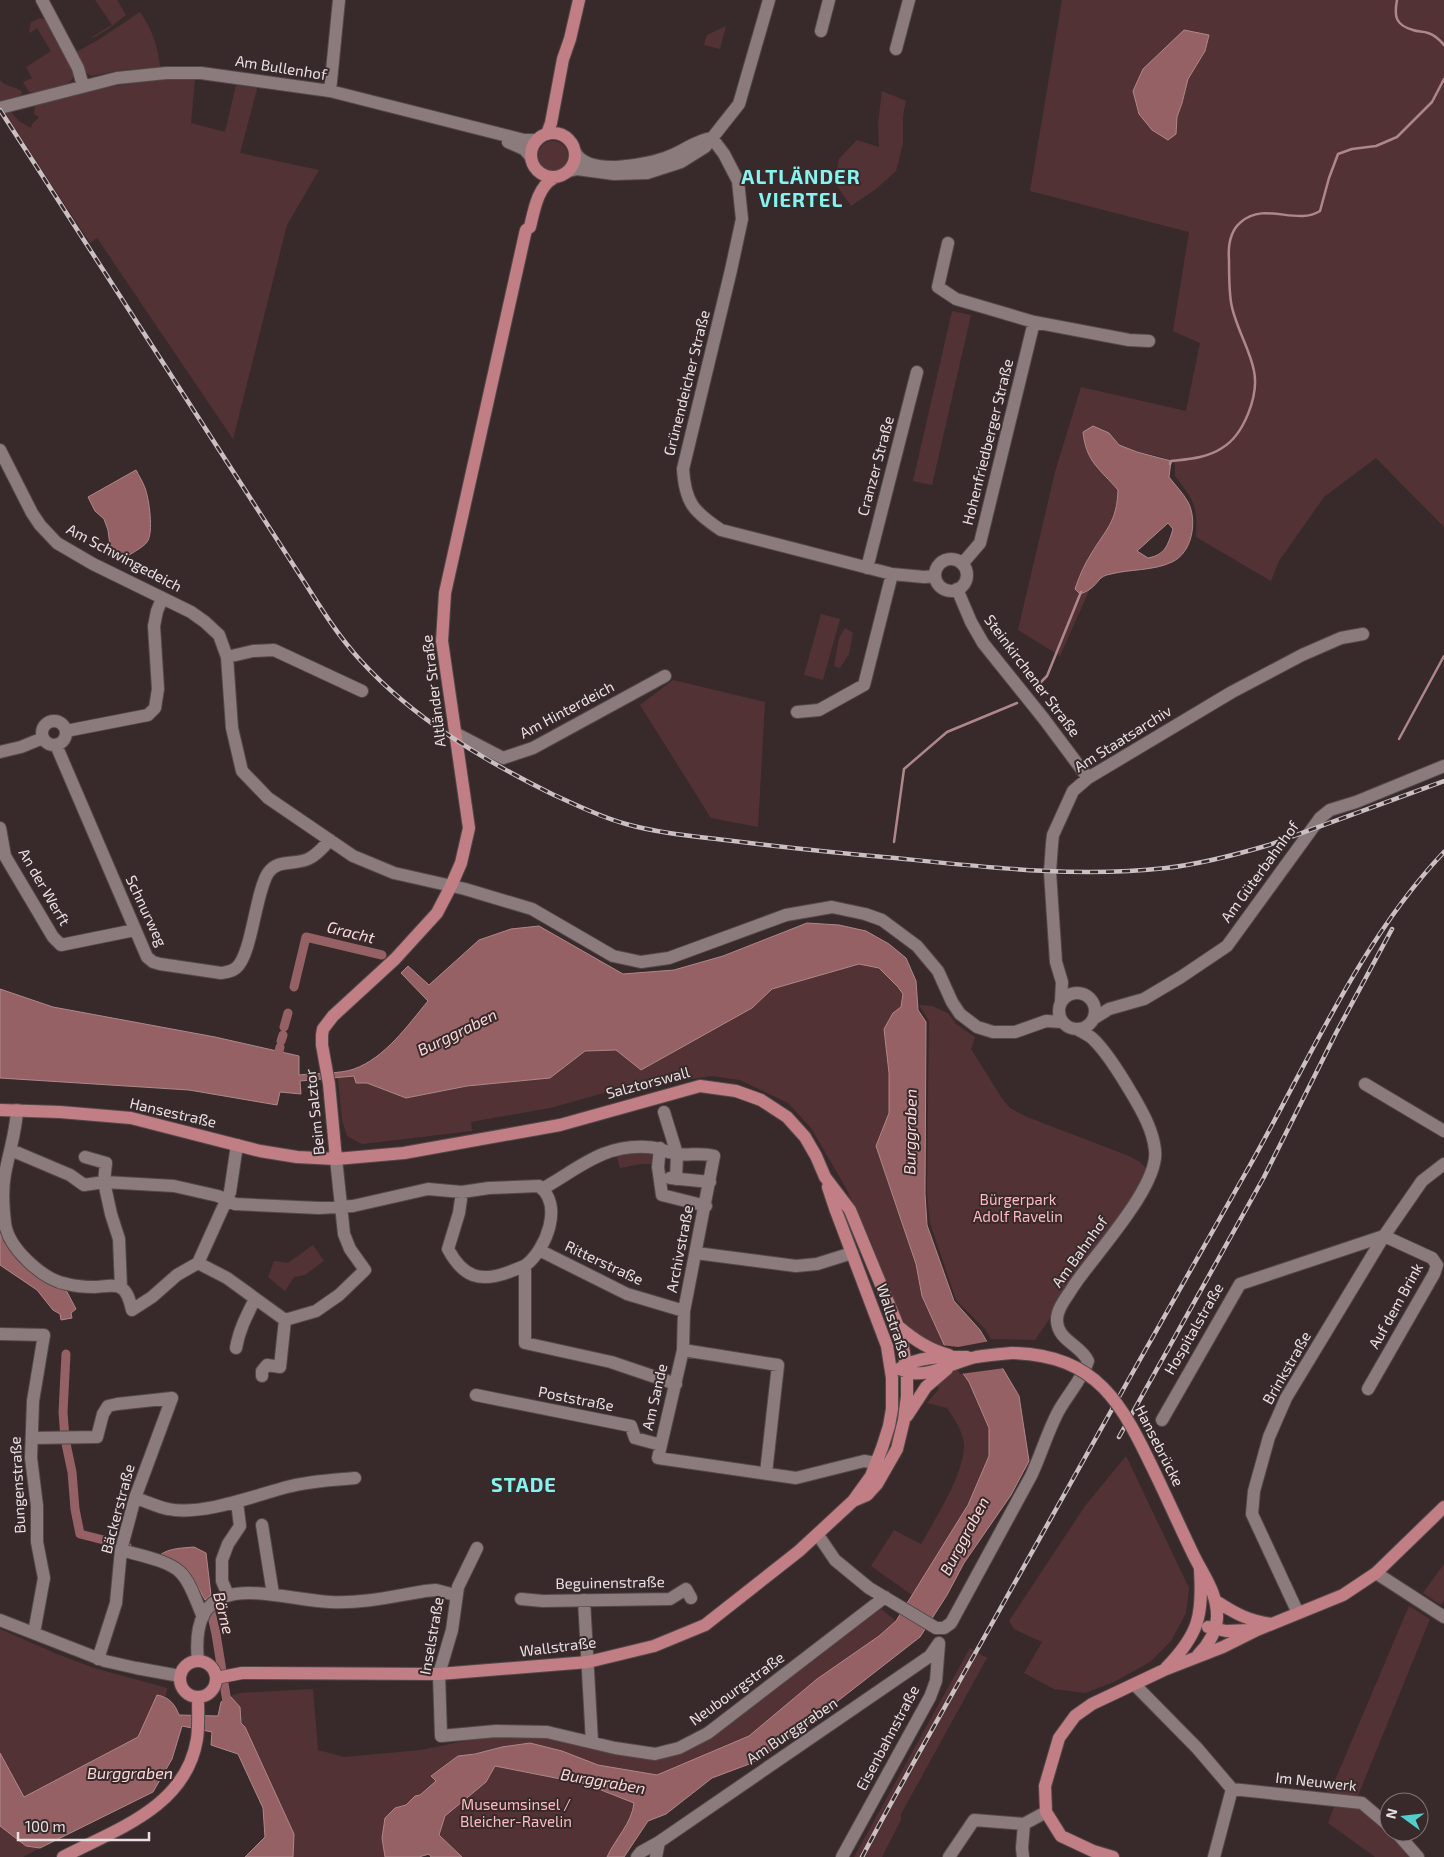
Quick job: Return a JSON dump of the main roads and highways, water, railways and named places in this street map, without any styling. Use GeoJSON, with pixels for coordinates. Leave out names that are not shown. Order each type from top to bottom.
{"type":"FeatureCollection","features":[{"type":"Feature","properties":{"kind":"main road"},"geometry":{"type":"LineString","coordinates":[[562,135],[559,127],[560,113],[570,39],[580,0]]}},
{"type":"Feature","properties":{"kind":"main road"},"geometry":{"type":"LineString","coordinates":[[542,137],[554,133],[562,135],[572,143],[575,152],[574,162],[568,171],[560,176],[554,178],[545,176],[536,170],[531,157],[532,148],[542,137],[551,122],[562,59],[570,39]]}},
{"type":"Feature","properties":{"kind":"main road","name":"Altländer Straße"},"geometry":{"type":"LineString","coordinates":[[526,230],[523,226],[537,180],[536,170]]}},
{"type":"Feature","properties":{"kind":"main road","name":"Altländer Straße"},"geometry":{"type":"LineString","coordinates":[[333,1016],[407,946],[437,913],[461,863],[468,828],[442,641],[445,593],[526,230],[530,227],[544,186],[554,178]]}},
{"type":"Feature","properties":{"kind":"main road","name":"Beim Salztor"},"geometry":{"type":"LineString","coordinates":[[333,1016],[324,1028],[322,1035],[336,1159]]}},
{"type":"Feature","properties":{"kind":"main road","name":"Salztorswall"},"geometry":{"type":"LineString","coordinates":[[336,1159],[404,1153],[560,1125],[668,1093],[706,1085],[743,1093],[761,1100],[780,1112],[805,1136],[825,1177],[850,1210],[898,1326]]}},
{"type":"Feature","properties":{"kind":"main road","name":"Hansestraße"},"geometry":{"type":"LineString","coordinates":[[0,1110],[131,1118],[237,1145],[297,1157],[336,1159]]}},
{"type":"Feature","properties":{"kind":"main road","name":"Wallstraße"},"geometry":{"type":"LineString","coordinates":[[825,1177],[881,1330],[889,1357],[901,1371]]}},
{"type":"Feature","properties":{"kind":"main road"},"geometry":{"type":"LineString","coordinates":[[852,1254],[866,1248]]}},
{"type":"Feature","properties":{"kind":"main road","name":"Wallstraße"},"geometry":{"type":"LineString","coordinates":[[853,1501],[867,1495],[877,1484],[898,1449],[907,1396],[901,1371],[898,1326]]}},
{"type":"Feature","properties":{"kind":"main road","name":"Hansebrücke"},"geometry":{"type":"LineString","coordinates":[[898,1326],[919,1343],[934,1350],[951,1362]]}},
{"type":"Feature","properties":{"kind":"main road","name":"Hansebrücke"},"geometry":{"type":"LineString","coordinates":[[901,1371],[1000,1354],[1030,1354],[1056,1359],[1079,1369],[1100,1384],[1114,1399],[1131,1423],[1200,1568],[1210,1583],[1216,1601],[1217,1619],[1213,1633]]}},
{"type":"Feature","properties":{"kind":"main road"},"geometry":{"type":"LineString","coordinates":[[904,1420],[926,1388],[951,1362]]}},
{"type":"Feature","properties":{"kind":"main road","name":"Wallstraße"},"geometry":{"type":"LineString","coordinates":[[218,1677],[237,1674],[440,1674],[588,1662],[654,1646],[706,1625],[818,1535],[853,1501],[877,1463],[891,1418],[901,1371]]}},
{"type":"Feature","properties":{"kind":"main road"},"geometry":{"type":"LineString","coordinates":[[1113,1857],[1093,1851],[1061,1836],[1046,1812],[1045,1786],[1059,1738],[1075,1716],[1092,1704],[1164,1670],[1223,1647],[1257,1630],[1343,1595],[1376,1573],[1444,1507]]}},
{"type":"Feature","properties":{"kind":"main road","name":"Hansebrücke"},"geometry":{"type":"LineString","coordinates":[[1197,1625],[1202,1595],[1200,1568]]}},
{"type":"Feature","properties":{"kind":"main road"},"geometry":{"type":"LineString","coordinates":[[1216,1601],[1251,1620],[1271,1624]]}},
{"type":"Feature","properties":{"kind":"main road"},"geometry":{"type":"LineString","coordinates":[[1164,1670],[1190,1639],[1197,1625],[1213,1633],[1223,1647]]}},
{"type":"Feature","properties":{"kind":"main road"},"geometry":{"type":"LineString","coordinates":[[1213,1633],[1257,1630]]}},
{"type":"Feature","properties":{"kind":"main road"},"geometry":{"type":"LineString","coordinates":[[1197,1657],[1213,1633]]}},
{"type":"Feature","properties":{"kind":"main road"},"geometry":{"type":"LineString","coordinates":[[198,1661],[210,1666],[218,1677],[211,1691],[198,1697],[188,1694],[184,1690],[180,1676],[185,1667],[198,1661]]}},
{"type":"Feature","properties":{"kind":"main road"},"geometry":{"type":"LineString","coordinates":[[63,1857],[154,1809],[168,1797],[189,1766],[195,1751],[198,1729],[198,1697]]}},
{"type":"Feature","properties":{"kind":"water"},"geometry":{"type":"Polygon","coordinates":[[[1184,30],[1209,35],[1205,51],[1188,79],[1177,117],[1176,134],[1168,140],[1152,130],[1139,114],[1133,91],[1143,69],[1184,30]]]}},
{"type":"Feature","properties":{"kind":"water"},"geometry":{"type":"Polygon","coordinates":[[[1093,426],[1109,433],[1119,445],[1171,461],[1169,477],[1188,502],[1193,518],[1193,527],[1188,544],[1179,558],[1157,567],[1107,575],[1101,578],[1089,590],[1080,594],[1075,589],[1086,562],[1113,518],[1118,490],[1091,458],[1087,451],[1083,432],[1093,426]],[[1168,523],[1137,551],[1148,558],[1154,557],[1165,548],[1173,529],[1168,523]]]}},
{"type":"Feature","properties":{"kind":"water"},"geometry":{"type":"Polygon","coordinates":[[[136,470],[148,499],[150,515],[149,538],[139,549],[122,560],[115,560],[111,554],[108,530],[104,519],[95,511],[88,497],[136,470]]]}},
{"type":"Feature","properties":{"kind":"water"},"geometry":{"type":"Polygon","coordinates":[[[807,923],[839,925],[866,931],[889,944],[906,958],[916,981],[918,1010],[926,1022],[925,1194],[927,1225],[954,1301],[980,1330],[1019,1396],[1029,1461],[1011,1495],[964,1563],[947,1595],[920,1637],[789,1739],[752,1763],[712,1778],[666,1814],[648,1821],[624,1857],[607,1857],[627,1824],[634,1803],[586,1784],[495,1766],[486,1782],[445,1816],[439,1835],[462,1857],[431,1857],[429,1854],[419,1857],[385,1857],[382,1838],[385,1818],[395,1808],[406,1805],[415,1796],[420,1795],[436,1781],[431,1776],[458,1756],[530,1743],[562,1751],[598,1765],[657,1775],[749,1736],[817,1679],[879,1636],[896,1621],[968,1505],[989,1456],[989,1428],[969,1382],[946,1349],[922,1296],[916,1264],[876,1146],[889,1113],[889,1073],[884,1029],[893,1013],[901,1007],[903,994],[879,968],[859,964],[772,989],[752,1008],[641,1070],[616,1050],[585,1051],[550,1078],[467,1086],[406,1098],[367,1083],[356,1083],[354,1076],[300,1081],[301,1094],[280,1092],[277,1105],[189,1090],[0,1078],[0,989],[53,1007],[215,1037],[299,1056],[299,1075],[335,1073],[349,1071],[376,1057],[395,1040],[428,1001],[401,973],[408,966],[429,985],[479,940],[511,929],[539,926],[623,974],[674,970],[723,956],[807,923]]]}},
{"type":"Feature","properties":{"kind":"water"},"geometry":{"type":"Polygon","coordinates":[[[0,1212],[4,1233],[65,1288],[76,1309],[71,1313],[72,1318],[61,1320],[60,1314],[53,1310],[37,1290],[0,1265],[0,1212]]]}},
{"type":"Feature","properties":{"kind":"water","name":"Börne"},"geometry":{"type":"Polygon","coordinates":[[[194,1547],[206,1553],[211,1595],[205,1600],[189,1571],[160,1555],[172,1550],[194,1547]]]}},
{"type":"Feature","properties":{"kind":"water","name":"Burggraben"},"geometry":{"type":"Polygon","coordinates":[[[157,1695],[165,1697],[171,1702],[179,1715],[218,1716],[221,1702],[230,1696],[240,1707],[241,1723],[245,1727],[294,1834],[293,1857],[245,1857],[265,1837],[263,1808],[238,1754],[211,1745],[212,1732],[182,1726],[172,1759],[153,1792],[40,1848],[26,1846],[0,1826],[0,1753],[24,1797],[138,1737],[157,1695]]]}},
{"type":"Feature","properties":{"kind":"waterway"},"geometry":{"type":"LineString","coordinates":[[1397,0],[1396,15],[1399,23],[1415,31],[1433,35],[1444,45]]}},
{"type":"Feature","properties":{"kind":"waterway"},"geometry":{"type":"LineString","coordinates":[[1170,464],[1171,461],[1204,456],[1230,442],[1243,424],[1252,402],[1255,381],[1254,371],[1235,319],[1231,302],[1229,245],[1234,230],[1250,216],[1270,213],[1301,216],[1311,215],[1320,211],[1338,154],[1352,149],[1376,146],[1397,137],[1432,102],[1444,79]]}},
{"type":"Feature","properties":{"kind":"waterway"},"geometry":{"type":"LineString","coordinates":[[1036,687],[1047,676],[1081,592]]}},
{"type":"Feature","properties":{"kind":"waterway"},"geometry":{"type":"LineString","coordinates":[[1399,739],[1444,656]]}},
{"type":"Feature","properties":{"kind":"waterway"},"geometry":{"type":"LineString","coordinates":[[894,842],[904,769],[947,732],[1017,703]]}},
{"type":"Feature","properties":{"kind":"waterway","name":"Gracht"},"geometry":{"type":"LineString","coordinates":[[294,987],[306,937],[382,955]]}},
{"type":"Feature","properties":{"kind":"waterway","name":"Gracht"},"geometry":{"type":"LineString","coordinates":[[284,1027],[288,1013]]}},
{"type":"Feature","properties":{"kind":"waterway","name":"Gracht"},"geometry":{"type":"LineString","coordinates":[[281,1041],[283,1035]]}},
{"type":"Feature","properties":{"kind":"waterway","name":"Gracht"},"geometry":{"type":"LineString","coordinates":[[276,1064],[280,1047]]}},
{"type":"Feature","properties":{"kind":"waterway"},"geometry":{"type":"LineString","coordinates":[[66,1354],[63,1412],[65,1439],[72,1472],[75,1509],[80,1534],[127,1546]]}},
{"type":"Feature","properties":{"kind":"waterway","name":"Börne"},"geometry":{"type":"LineString","coordinates":[[209,1603],[228,1708]]}},
{"type":"Feature","properties":{"kind":"railway"},"geometry":{"type":"LineString","coordinates":[[0,110],[345,642],[381,682],[426,719],[500,767],[552,794],[616,821],[675,834],[963,865],[1064,872],[1098,872],[1166,868],[1231,856],[1269,845],[1444,781]]}},
{"type":"Feature","properties":{"kind":"railway"},"geometry":{"type":"LineString","coordinates":[[862,1857],[1268,1133],[1360,965],[1385,926],[1413,888],[1444,852]]}},
{"type":"Feature","properties":{"kind":"railway"},"geometry":{"type":"LineString","coordinates":[[1119,1437],[1264,1177],[1336,1033],[1392,929]]}},
{"type":"Feature","properties":{"kind":"district","name":"ALTLÄNDER VIERTEL"},"geometry":{"type":"Point","coordinates":[801,188]}},
{"type":"Feature","properties":{"kind":"district","name":"STADE"},"geometry":{"type":"Point","coordinates":[524,1485]}},
{"type":"Feature","properties":{"kind":"park label","name":"Bürgerpark Adolf Ravelin"},"geometry":{"type":"Point","coordinates":[1018,1208]}},
{"type":"Feature","properties":{"kind":"park label","name":"Museumsinsel / Bleicher-Ravelin"},"geometry":{"type":"Point","coordinates":[516,1814]}}]}
